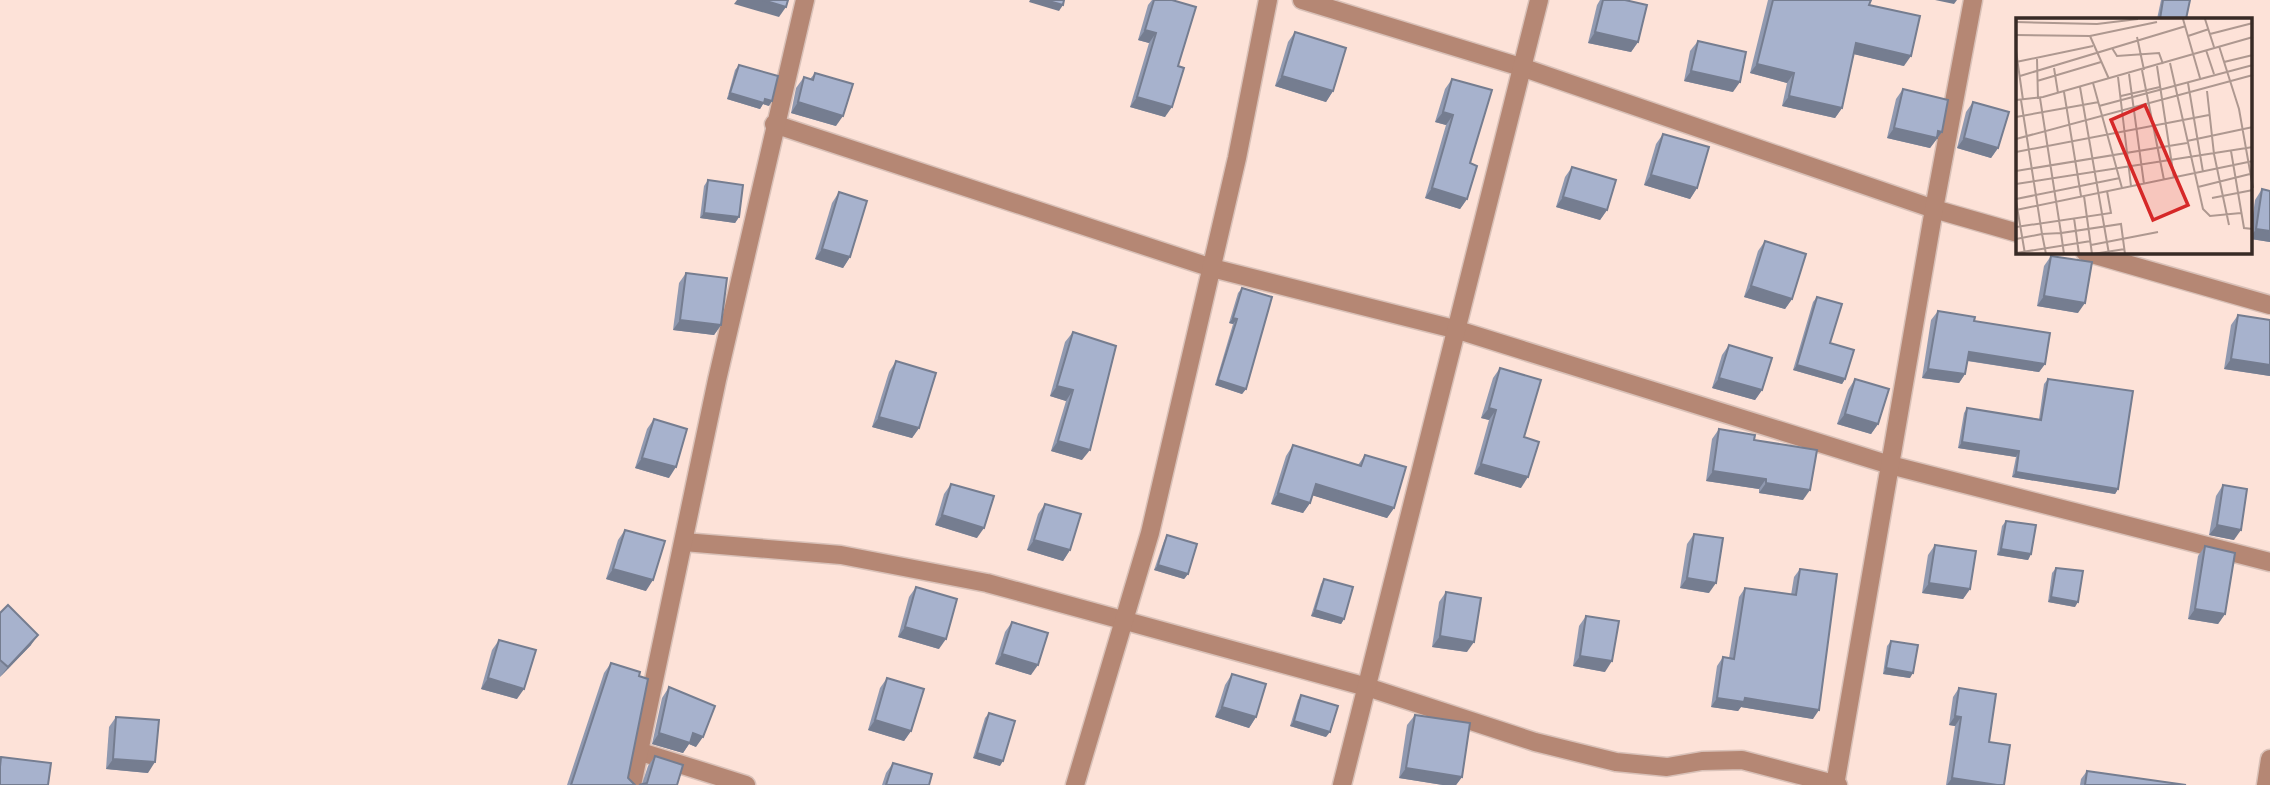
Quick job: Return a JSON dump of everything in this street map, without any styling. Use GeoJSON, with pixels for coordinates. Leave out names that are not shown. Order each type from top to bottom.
{"type":"FeatureCollection","features":[{"type":"Feature","properties":{"kind":"street"},"geometry":{"type":"LineString","coordinates":[[632,785],[774,124],[804,0]]}},
{"type":"Feature","properties":{"kind":"street"},"geometry":{"type":"LineString","coordinates":[[1075,785],[1150,533],[1237,158],[1268,0]]}},
{"type":"Feature","properties":{"kind":"street"},"geometry":{"type":"LineString","coordinates":[[1302,0],[1524,68],[1934,209],[2016,232]]}},
{"type":"Feature","properties":{"kind":"street"},"geometry":{"type":"LineString","coordinates":[[1342,785],[1539,0]]}},
{"type":"Feature","properties":{"kind":"street"},"geometry":{"type":"LineString","coordinates":[[684,541],[841,555],[987,583],[1367,687],[1535,742],[1616,762],[1667,767],[1702,761],[1742,760],[1836,785],[1934,209],[1973,0]]}},
{"type":"Feature","properties":{"kind":"street"},"geometry":{"type":"LineString","coordinates":[[774,124],[1212,268],[1458,330],[1890,465],[2270,562]]}},
{"type":"Feature","properties":{"kind":"street"},"geometry":{"type":"LineString","coordinates":[[2092,254],[2270,305]]}},
{"type":"Feature","properties":{"kind":"street"},"geometry":{"type":"LineString","coordinates":[[640,752],[746,785]]}},
{"type":"Feature","properties":{"kind":"street"},"geometry":{"type":"LineString","coordinates":[[2266,785],[2270,759]]}},
{"type":"Feature","properties":{"kind":"building"},"geometry":{"type":"Polygon","coordinates":[[[763,0],[788,0],[786,7],[763,0]]]}},
{"type":"Feature","properties":{"kind":"building"},"geometry":{"type":"Polygon","coordinates":[[[1045,0],[1064,0],[1063,5],[1045,0]]]}},
{"type":"Feature","properties":{"kind":"building"},"geometry":{"type":"Polygon","coordinates":[[[1154,0],[1172,0],[1196,7],[1178,66],[1184,68],[1172,107],[1137,97],[1156,33],[1145,30],[1154,0]]]}},
{"type":"Feature","properties":{"kind":"building"},"geometry":{"type":"Polygon","coordinates":[[[1603,0],[1625,0],[1647,5],[1638,42],[1595,32],[1603,0]]]}},
{"type":"Feature","properties":{"kind":"building"},"geometry":{"type":"Polygon","coordinates":[[[1773,0],[1871,0],[1869,5],[1920,16],[1911,56],[1856,43],[1842,108],[1789,96],[1794,73],[1757,64],[1773,0]]]}},
{"type":"Feature","properties":{"kind":"building"},"geometry":{"type":"Polygon","coordinates":[[[2163,0],[2190,0],[2186,18],[2160,18],[2163,0]]]}},
{"type":"Feature","properties":{"kind":"building"},"geometry":{"type":"Polygon","coordinates":[[[1295,32],[1346,48],[1333,91],[1282,76],[1295,32]]]}},
{"type":"Feature","properties":{"kind":"building"},"geometry":{"type":"Polygon","coordinates":[[[1698,41],[1746,52],[1740,82],[1691,71],[1698,41]]]}},
{"type":"Feature","properties":{"kind":"building"},"geometry":{"type":"Polygon","coordinates":[[[739,65],[778,76],[772,101],[765,99],[764,103],[730,93],[739,65]]]}},
{"type":"Feature","properties":{"kind":"building"},"geometry":{"type":"Polygon","coordinates":[[[815,73],[853,84],[843,116],[798,102],[804,77],[813,80],[815,73]]]}},
{"type":"Feature","properties":{"kind":"building"},"geometry":{"type":"Polygon","coordinates":[[[1452,79],[1492,90],[1470,163],[1477,166],[1467,199],[1432,188],[1453,115],[1443,112],[1452,79]]]}},
{"type":"Feature","properties":{"kind":"building"},"geometry":{"type":"Polygon","coordinates":[[[1903,89],[1948,100],[1942,132],[1938,131],[1937,138],[1894,128],[1903,89]]]}},
{"type":"Feature","properties":{"kind":"building"},"geometry":{"type":"Polygon","coordinates":[[[1973,102],[2009,112],[1998,148],[1964,138],[1973,102]]]}},
{"type":"Feature","properties":{"kind":"building"},"geometry":{"type":"Polygon","coordinates":[[[1663,134],[1709,147],[1697,188],[1651,175],[1663,134]]]}},
{"type":"Feature","properties":{"kind":"building"},"geometry":{"type":"Polygon","coordinates":[[[1572,167],[1616,180],[1607,210],[1563,197],[1572,167]]]}},
{"type":"Feature","properties":{"kind":"building"},"geometry":{"type":"Polygon","coordinates":[[[708,180],[743,185],[739,217],[704,213],[708,180]]]}},
{"type":"Feature","properties":{"kind":"building"},"geometry":{"type":"Polygon","coordinates":[[[2262,189],[2270,191],[2270,231],[2256,229],[2262,189]]]}},
{"type":"Feature","properties":{"kind":"building"},"geometry":{"type":"Polygon","coordinates":[[[839,192],[867,201],[850,257],[822,249],[839,192]]]}},
{"type":"Feature","properties":{"kind":"building"},"geometry":{"type":"Polygon","coordinates":[[[1765,241],[1806,254],[1792,299],[1751,286],[1765,241]]]}},
{"type":"Feature","properties":{"kind":"building"},"geometry":{"type":"Polygon","coordinates":[[[2051,256],[2092,262],[2085,303],[2044,296],[2051,256]]]}},
{"type":"Feature","properties":{"kind":"building"},"geometry":{"type":"Polygon","coordinates":[[[686,273],[727,278],[721,325],[680,320],[686,273]]]}},
{"type":"Feature","properties":{"kind":"building"},"geometry":{"type":"Polygon","coordinates":[[[1242,288],[1272,297],[1246,389],[1218,380],[1237,319],[1233,318],[1242,288]]]}},
{"type":"Feature","properties":{"kind":"building"},"geometry":{"type":"Polygon","coordinates":[[[1817,297],[1842,304],[1830,343],[1854,350],[1845,379],[1797,365],[1817,297]]]}},
{"type":"Feature","properties":{"kind":"building"},"geometry":{"type":"Polygon","coordinates":[[[1938,311],[1975,317],[1974,321],[2050,333],[2045,364],[1969,352],[1965,374],[1928,369],[1938,311]]]}},
{"type":"Feature","properties":{"kind":"building"},"geometry":{"type":"Polygon","coordinates":[[[2238,315],[2270,320],[2270,365],[2231,359],[2238,315]]]}},
{"type":"Feature","properties":{"kind":"building"},"geometry":{"type":"Polygon","coordinates":[[[1073,332],[1116,346],[1090,450],[1058,441],[1073,390],[1057,386],[1073,332]]]}},
{"type":"Feature","properties":{"kind":"building"},"geometry":{"type":"Polygon","coordinates":[[[1729,345],[1772,358],[1762,390],[1719,378],[1729,345]]]}},
{"type":"Feature","properties":{"kind":"building"},"geometry":{"type":"Polygon","coordinates":[[[896,361],[936,373],[919,428],[879,417],[896,361]]]}},
{"type":"Feature","properties":{"kind":"building"},"geometry":{"type":"Polygon","coordinates":[[[1500,368],[1541,380],[1524,437],[1539,442],[1528,477],[1481,464],[1496,410],[1489,408],[1500,368]]]}},
{"type":"Feature","properties":{"kind":"building"},"geometry":{"type":"Polygon","coordinates":[[[1855,379],[1889,389],[1878,424],[1845,414],[1855,379]]]}},
{"type":"Feature","properties":{"kind":"building"},"geometry":{"type":"Polygon","coordinates":[[[2048,379],[2133,391],[2118,489],[2016,472],[2019,451],[1962,442],[1967,408],[2041,420],[2048,379]]]}},
{"type":"Feature","properties":{"kind":"building"},"geometry":{"type":"Polygon","coordinates":[[[654,419],[687,429],[676,467],[642,458],[654,419]]]}},
{"type":"Feature","properties":{"kind":"building"},"geometry":{"type":"Polygon","coordinates":[[[1719,429],[1755,435],[1754,440],[1817,450],[1810,490],[1766,483],[1766,479],[1713,471],[1719,429]]]}},
{"type":"Feature","properties":{"kind":"building"},"geometry":{"type":"Polygon","coordinates":[[[1293,445],[1361,466],[1365,455],[1406,467],[1394,508],[1316,484],[1310,503],[1278,493],[1293,445]]]}},
{"type":"Feature","properties":{"kind":"building"},"geometry":{"type":"Polygon","coordinates":[[[951,484],[994,496],[984,528],[942,515],[951,484]]]}},
{"type":"Feature","properties":{"kind":"building"},"geometry":{"type":"Polygon","coordinates":[[[2223,485],[2247,489],[2241,530],[2217,525],[2223,485]]]}},
{"type":"Feature","properties":{"kind":"building"},"geometry":{"type":"Polygon","coordinates":[[[1045,504],[1081,514],[1070,550],[1034,540],[1045,504]]]}},
{"type":"Feature","properties":{"kind":"building"},"geometry":{"type":"Polygon","coordinates":[[[2006,521],[2036,525],[2031,554],[2001,549],[2006,521]]]}},
{"type":"Feature","properties":{"kind":"building"},"geometry":{"type":"Polygon","coordinates":[[[625,530],[665,541],[653,580],[613,569],[625,530]]]}},
{"type":"Feature","properties":{"kind":"building"},"geometry":{"type":"Polygon","coordinates":[[[1694,534],[1723,538],[1716,583],[1687,578],[1694,534]]]}},
{"type":"Feature","properties":{"kind":"building"},"geometry":{"type":"Polygon","coordinates":[[[1167,535],[1197,544],[1188,574],[1158,565],[1167,535]]]}},
{"type":"Feature","properties":{"kind":"building"},"geometry":{"type":"Polygon","coordinates":[[[1935,545],[1976,551],[1970,589],[1929,583],[1935,545]]]}},
{"type":"Feature","properties":{"kind":"building"},"geometry":{"type":"Polygon","coordinates":[[[2205,546],[2235,553],[2225,614],[2195,609],[2205,546]]]}},
{"type":"Feature","properties":{"kind":"building"},"geometry":{"type":"Polygon","coordinates":[[[2056,568],[2083,571],[2078,602],[2051,597],[2056,568]]]}},
{"type":"Feature","properties":{"kind":"building"},"geometry":{"type":"Polygon","coordinates":[[[1800,569],[1837,574],[1819,710],[1745,698],[1744,702],[1717,698],[1723,657],[1734,659],[1745,588],[1796,595],[1800,569]]]}},
{"type":"Feature","properties":{"kind":"building"},"geometry":{"type":"Polygon","coordinates":[[[1324,579],[1353,587],[1344,619],[1315,610],[1324,579]]]}},
{"type":"Feature","properties":{"kind":"building"},"geometry":{"type":"Polygon","coordinates":[[[916,587],[957,599],[946,639],[905,627],[916,587]]]}},
{"type":"Feature","properties":{"kind":"building"},"geometry":{"type":"Polygon","coordinates":[[[1446,592],[1481,598],[1474,642],[1440,636],[1446,592]]]}},
{"type":"Feature","properties":{"kind":"building"},"geometry":{"type":"Polygon","coordinates":[[[8,605],[38,635],[8,667],[0,660],[0,613],[8,605]]]}},
{"type":"Feature","properties":{"kind":"building"},"geometry":{"type":"Polygon","coordinates":[[[1586,616],[1619,621],[1612,661],[1580,656],[1586,616]]]}},
{"type":"Feature","properties":{"kind":"building"},"geometry":{"type":"Polygon","coordinates":[[[1012,622],[1048,633],[1038,665],[1002,654],[1012,622]]]}},
{"type":"Feature","properties":{"kind":"building"},"geometry":{"type":"Polygon","coordinates":[[[499,640],[536,650],[524,689],[488,678],[499,640]]]}},
{"type":"Feature","properties":{"kind":"building"},"geometry":{"type":"Polygon","coordinates":[[[1891,641],[1918,645],[1913,673],[1886,668],[1891,641]]]}},
{"type":"Feature","properties":{"kind":"building"},"geometry":{"type":"Polygon","coordinates":[[[611,663],[640,672],[639,676],[648,679],[628,778],[635,785],[571,785],[611,663]]]}},
{"type":"Feature","properties":{"kind":"building"},"geometry":{"type":"Polygon","coordinates":[[[1232,674],[1266,684],[1256,717],[1222,707],[1232,674]]]}},
{"type":"Feature","properties":{"kind":"building"},"geometry":{"type":"Polygon","coordinates":[[[887,678],[924,689],[911,731],[875,720],[887,678]]]}},
{"type":"Feature","properties":{"kind":"building"},"geometry":{"type":"Polygon","coordinates":[[[669,687],[715,706],[703,737],[693,733],[690,743],[659,733],[669,687]]]}},
{"type":"Feature","properties":{"kind":"building"},"geometry":{"type":"Polygon","coordinates":[[[1959,688],[1996,694],[1989,742],[2010,745],[2004,785],[1952,778],[1961,717],[1955,716],[1959,688]]]}},
{"type":"Feature","properties":{"kind":"building"},"geometry":{"type":"Polygon","coordinates":[[[1301,695],[1338,706],[1330,732],[1294,721],[1301,695]]]}},
{"type":"Feature","properties":{"kind":"building"},"geometry":{"type":"Polygon","coordinates":[[[989,713],[1015,721],[1003,761],[977,753],[989,713]]]}},
{"type":"Feature","properties":{"kind":"building"},"geometry":{"type":"Polygon","coordinates":[[[1415,715],[1470,723],[1462,777],[1406,768],[1415,715]]]}},
{"type":"Feature","properties":{"kind":"building"},"geometry":{"type":"Polygon","coordinates":[[[116,717],[159,720],[155,762],[113,759],[116,717]]]}},
{"type":"Feature","properties":{"kind":"building"},"geometry":{"type":"Polygon","coordinates":[[[655,756],[683,765],[677,785],[639,785],[647,783],[655,756]]]}},
{"type":"Feature","properties":{"kind":"building"},"geometry":{"type":"Polygon","coordinates":[[[1,757],[51,763],[48,785],[0,785],[1,757]]]}},
{"type":"Feature","properties":{"kind":"building"},"geometry":{"type":"Polygon","coordinates":[[[893,763],[932,774],[929,785],[886,785],[893,763]]]}},
{"type":"Feature","properties":{"kind":"building"},"geometry":{"type":"Polygon","coordinates":[[[2087,771],[2186,785],[2085,785],[2087,771]]]}}]}
